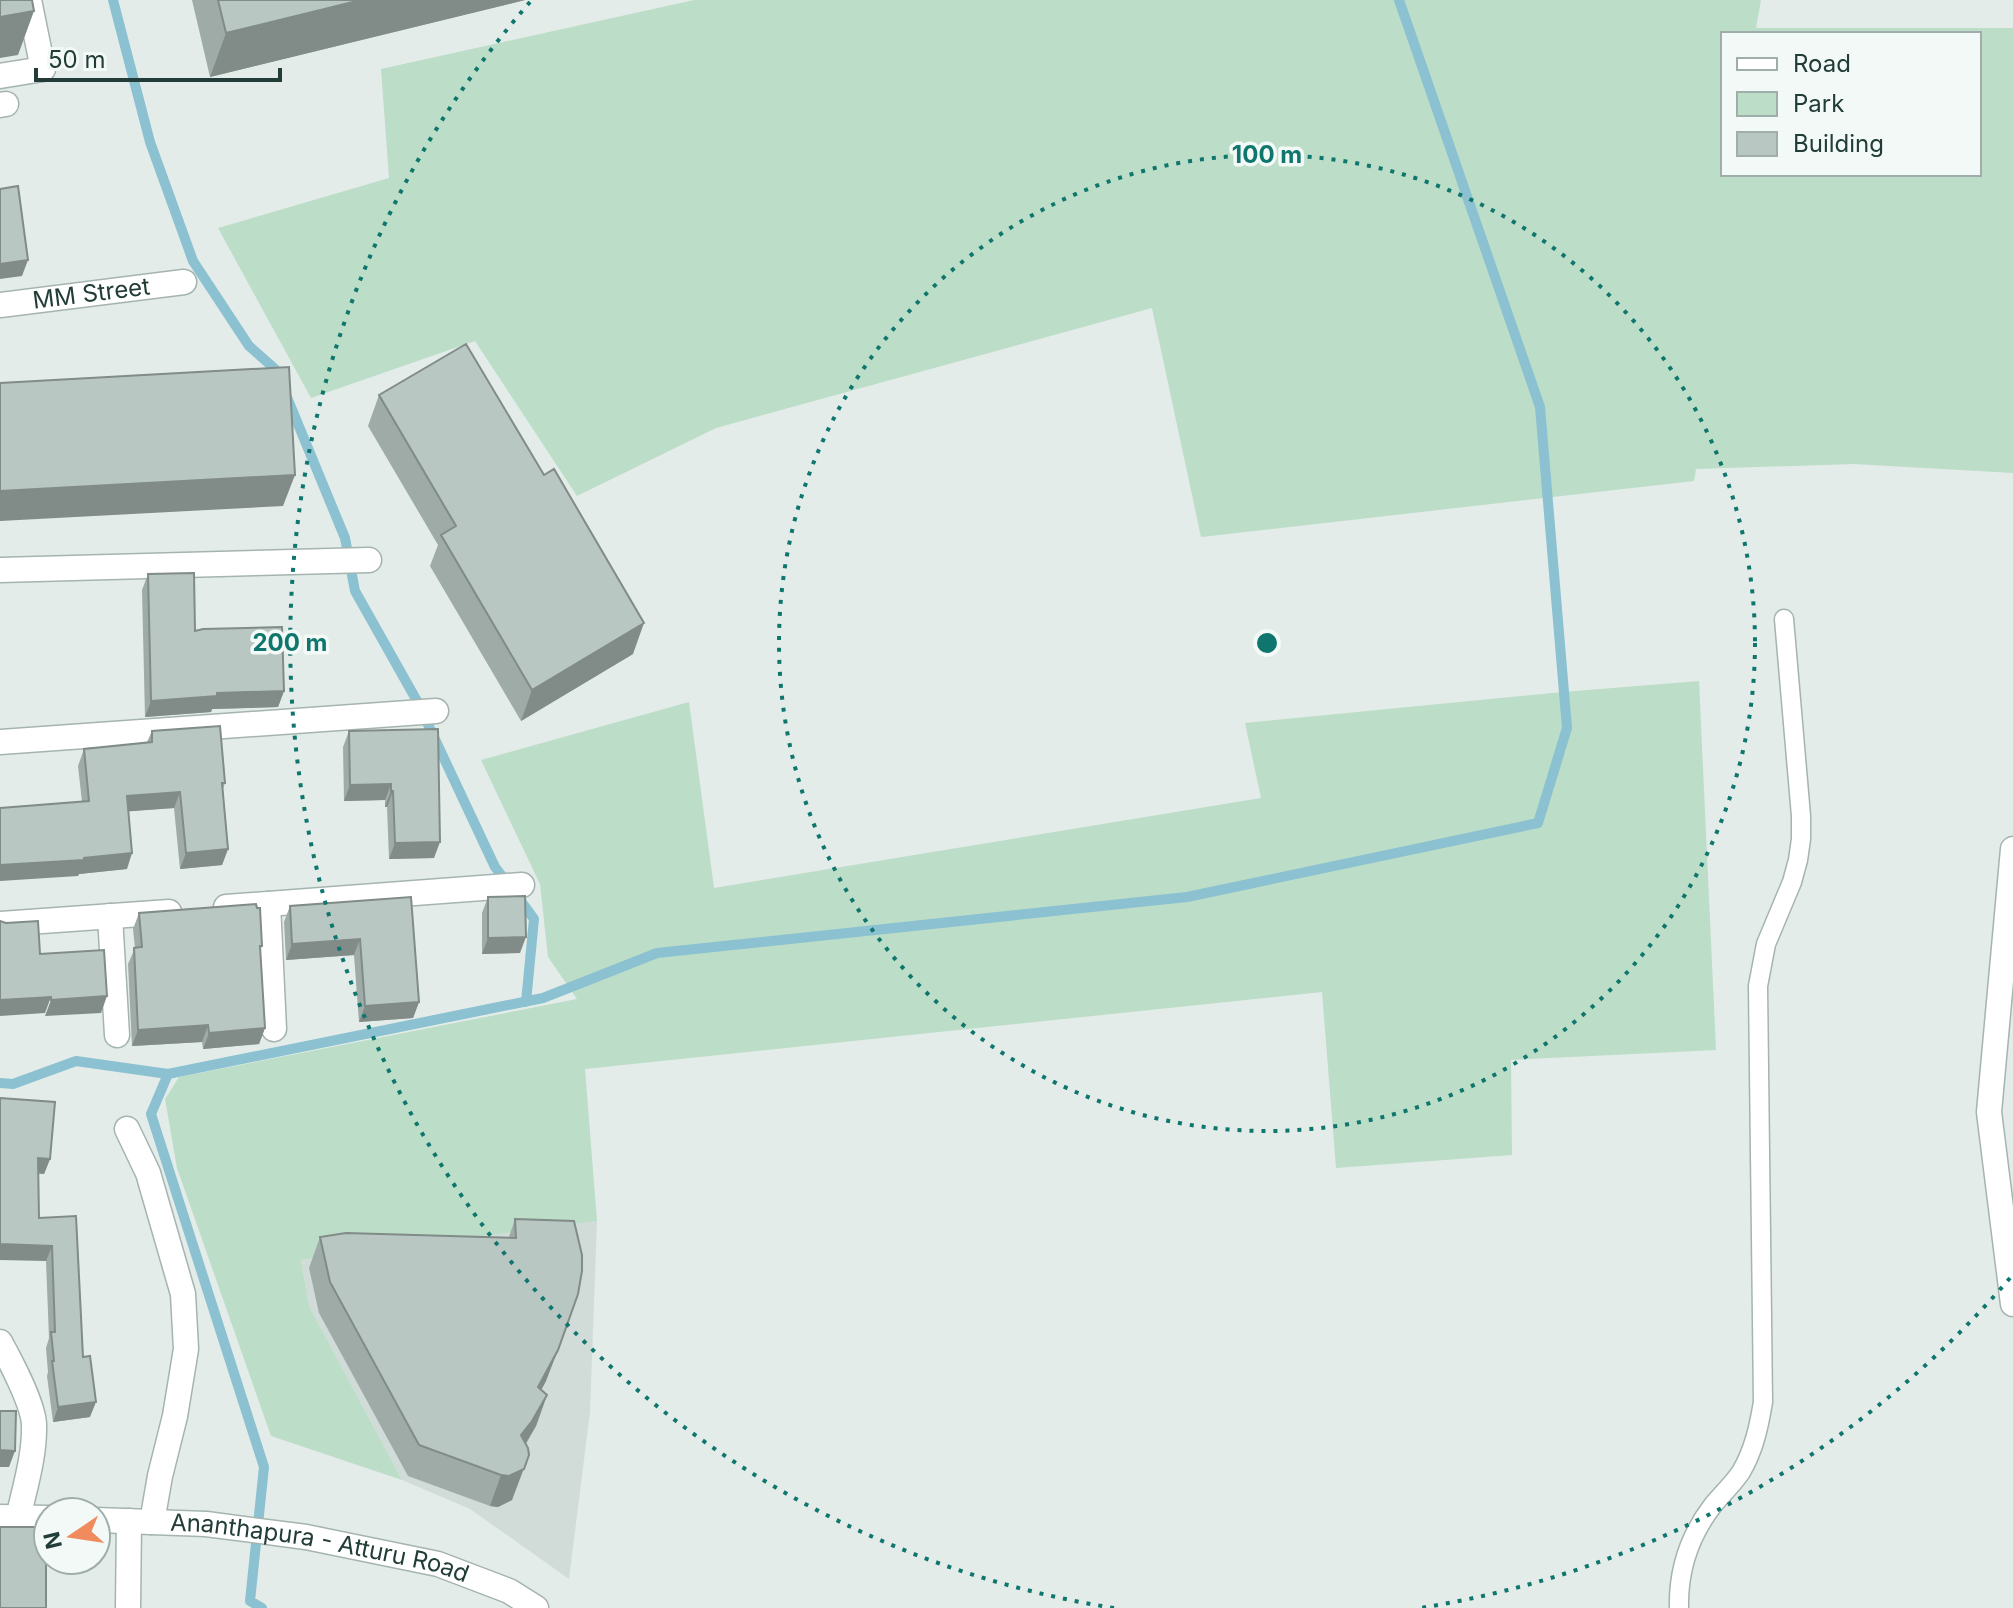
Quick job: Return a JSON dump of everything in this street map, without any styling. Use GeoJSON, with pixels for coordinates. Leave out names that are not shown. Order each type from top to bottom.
{"type":"FeatureCollection","features":[{"type":"Feature","properties":{"kind":"street"},"geometry":{"type":"LineString","coordinates":[[0,76],[43,69],[29,0]]}},
{"type":"Feature","properties":{"kind":"street","name":"MM Street"},"geometry":{"type":"LineString","coordinates":[[0,305],[184,282]]}},
{"type":"Feature","properties":{"kind":"street"},"geometry":{"type":"LineString","coordinates":[[0,570],[369,560]]}},
{"type":"Feature","properties":{"kind":"street"},"geometry":{"type":"LineString","coordinates":[[0,742],[436,711]]}},
{"type":"Feature","properties":{"kind":"street"},"geometry":{"type":"LineString","coordinates":[[2013,849],[1989,1112],[2013,1304]]}},
{"type":"Feature","properties":{"kind":"street"},"geometry":{"type":"LineString","coordinates":[[0,924],[522,885]]}},
{"type":"Feature","properties":{"kind":"street"},"geometry":{"type":"LineString","coordinates":[[268,904],[274,1029]]}},
{"type":"Feature","properties":{"kind":"street"},"geometry":{"type":"LineString","coordinates":[[110,916],[117,1035]]}},
{"type":"Feature","properties":{"kind":"street"},"geometry":{"type":"LineString","coordinates":[[127,1129],[148,1173],[183,1294],[186,1349],[175,1416],[160,1476],[141,1521],[128,1608]]}},
{"type":"Feature","properties":{"kind":"street"},"geometry":{"type":"LineString","coordinates":[[0,1342],[13,1365],[34,1420],[29,1473],[9,1517],[32,1518]]}},
{"type":"Feature","properties":{"kind":"street","name":"Ananthapura - Atturu Road"},"geometry":{"type":"LineString","coordinates":[[112,1520],[206,1524],[306,1537],[438,1564],[509,1591],[536,1608]]}},
{"type":"Feature","properties":{"kind":"lane"},"geometry":{"type":"LineString","coordinates":[[1679,1608],[1679,1586],[1692,1540],[1702,1521],[1730,1488],[1745,1463],[1758,1428],[1763,1402],[1758,986],[1766,944],[1792,882],[1801,839],[1784,619]]}},
{"type":"Feature","properties":{"kind":"shaded area"},"geometry":{"type":"Polygon","coordinates":[[[597,1221],[590,1412],[569,1579],[470,1509],[402,1480],[309,1306],[301,1260],[597,1221]]]}},
{"type":"Feature","properties":{"kind":"green space"},"geometry":{"type":"Polygon","coordinates":[[[694,0],[1761,0],[1756,28],[2013,28],[2013,473],[1854,464],[1696,469],[1694,481],[1201,537],[1152,308],[716,428],[577,496],[475,341],[311,398],[218,228],[389,178],[381,69],[694,0]]]}},
{"type":"Feature","properties":{"kind":"green space"},"geometry":{"type":"Polygon","coordinates":[[[1699,681],[1716,1050],[1511,1060],[1512,1155],[1336,1168],[1322,992],[585,1069],[597,1221],[301,1260],[309,1306],[402,1480],[271,1436],[177,1168],[165,1099],[179,1077],[577,999],[548,957],[540,884],[481,760],[689,702],[714,888],[1261,798],[1245,723],[1699,681]]]}},
{"type":"Feature","properties":{"kind":"building"},"geometry":{"type":"Polygon","coordinates":[[[0,0],[32,0],[34,11],[0,17],[0,0]]]}},
{"type":"Feature","properties":{"kind":"building"},"geometry":{"type":"Polygon","coordinates":[[[218,0],[361,0],[226,33],[218,0]]]}},
{"type":"Feature","properties":{"kind":"building"},"geometry":{"type":"Polygon","coordinates":[[[18,186],[28,260],[0,264],[0,189],[18,186]]]}},
{"type":"Feature","properties":{"kind":"building"},"geometry":{"type":"Polygon","coordinates":[[[466,344],[544,475],[554,469],[644,623],[532,690],[441,535],[456,526],[379,395],[466,344]]]}},
{"type":"Feature","properties":{"kind":"building"},"geometry":{"type":"Polygon","coordinates":[[[289,367],[295,475],[0,491],[0,383],[289,367]]]}},
{"type":"Feature","properties":{"kind":"building"},"geometry":{"type":"Polygon","coordinates":[[[194,573],[195,631],[282,627],[284,691],[217,693],[217,696],[151,701],[148,574],[194,573]]]}},
{"type":"Feature","properties":{"kind":"building"},"geometry":{"type":"Polygon","coordinates":[[[220,726],[228,849],[186,853],[180,792],[127,796],[132,853],[84,860],[0,865],[0,808],[89,801],[84,749],[152,742],[152,731],[220,726]]]}},
{"type":"Feature","properties":{"kind":"building"},"geometry":{"type":"Polygon","coordinates":[[[438,729],[440,842],[395,843],[391,784],[350,785],[349,731],[438,729]]]}},
{"type":"Feature","properties":{"kind":"building"},"geometry":{"type":"Polygon","coordinates":[[[525,896],[526,937],[488,938],[488,897],[525,896]]]}},
{"type":"Feature","properties":{"kind":"building"},"geometry":{"type":"Polygon","coordinates":[[[411,897],[419,1002],[365,1006],[360,939],[292,944],[290,906],[411,897]]]}},
{"type":"Feature","properties":{"kind":"building"},"geometry":{"type":"Polygon","coordinates":[[[256,904],[260,908],[265,1028],[209,1033],[208,1025],[138,1030],[134,948],[142,947],[139,913],[256,904]]]}},
{"type":"Feature","properties":{"kind":"building"},"geometry":{"type":"Polygon","coordinates":[[[0,921],[38,921],[40,954],[104,950],[107,996],[0,1000],[0,921]]]}},
{"type":"Feature","properties":{"kind":"building"},"geometry":{"type":"Polygon","coordinates":[[[0,1098],[55,1102],[50,1159],[38,1158],[39,1218],[76,1216],[83,1357],[90,1356],[96,1402],[58,1407],[52,1361],[51,1332],[55,1332],[52,1246],[0,1244],[0,1098]]]}},
{"type":"Feature","properties":{"kind":"building"},"geometry":{"type":"Polygon","coordinates":[[[515,1219],[574,1221],[582,1255],[582,1271],[578,1294],[558,1350],[538,1387],[547,1395],[521,1435],[529,1455],[524,1469],[509,1476],[419,1445],[330,1282],[320,1237],[346,1233],[516,1238],[515,1219]]]}},
{"type":"Feature","properties":{"kind":"building"},"geometry":{"type":"Polygon","coordinates":[[[0,1411],[16,1411],[15,1451],[0,1450],[0,1411]]]}},
{"type":"Feature","properties":{"kind":"building"},"geometry":{"type":"Polygon","coordinates":[[[0,1527],[32,1527],[32,1576],[46,1576],[46,1608],[0,1608],[0,1527]]]}},
{"type":"Feature","properties":{"kind":"waterway"},"geometry":{"type":"LineString","coordinates":[[113,0],[150,142],[193,261],[249,346],[275,369],[278,377]]}},
{"type":"Feature","properties":{"kind":"waterway"},"geometry":{"type":"LineString","coordinates":[[262,1608],[250,1601],[264,1467],[151,1114],[168,1074],[543,998],[657,953],[1187,897],[1538,823],[1567,728],[1540,407],[1399,0]]}},
{"type":"Feature","properties":{"kind":"waterway"},"geometry":{"type":"LineString","coordinates":[[286,395],[345,538],[355,591],[417,701],[495,867],[509,885]]}},
{"type":"Feature","properties":{"kind":"waterway"},"geometry":{"type":"LineString","coordinates":[[518,897],[534,919],[526,1002]]}},
{"type":"Feature","properties":{"kind":"waterway"},"geometry":{"type":"LineString","coordinates":[[0,1083],[13,1084],[76,1061],[168,1074]]}}]}
